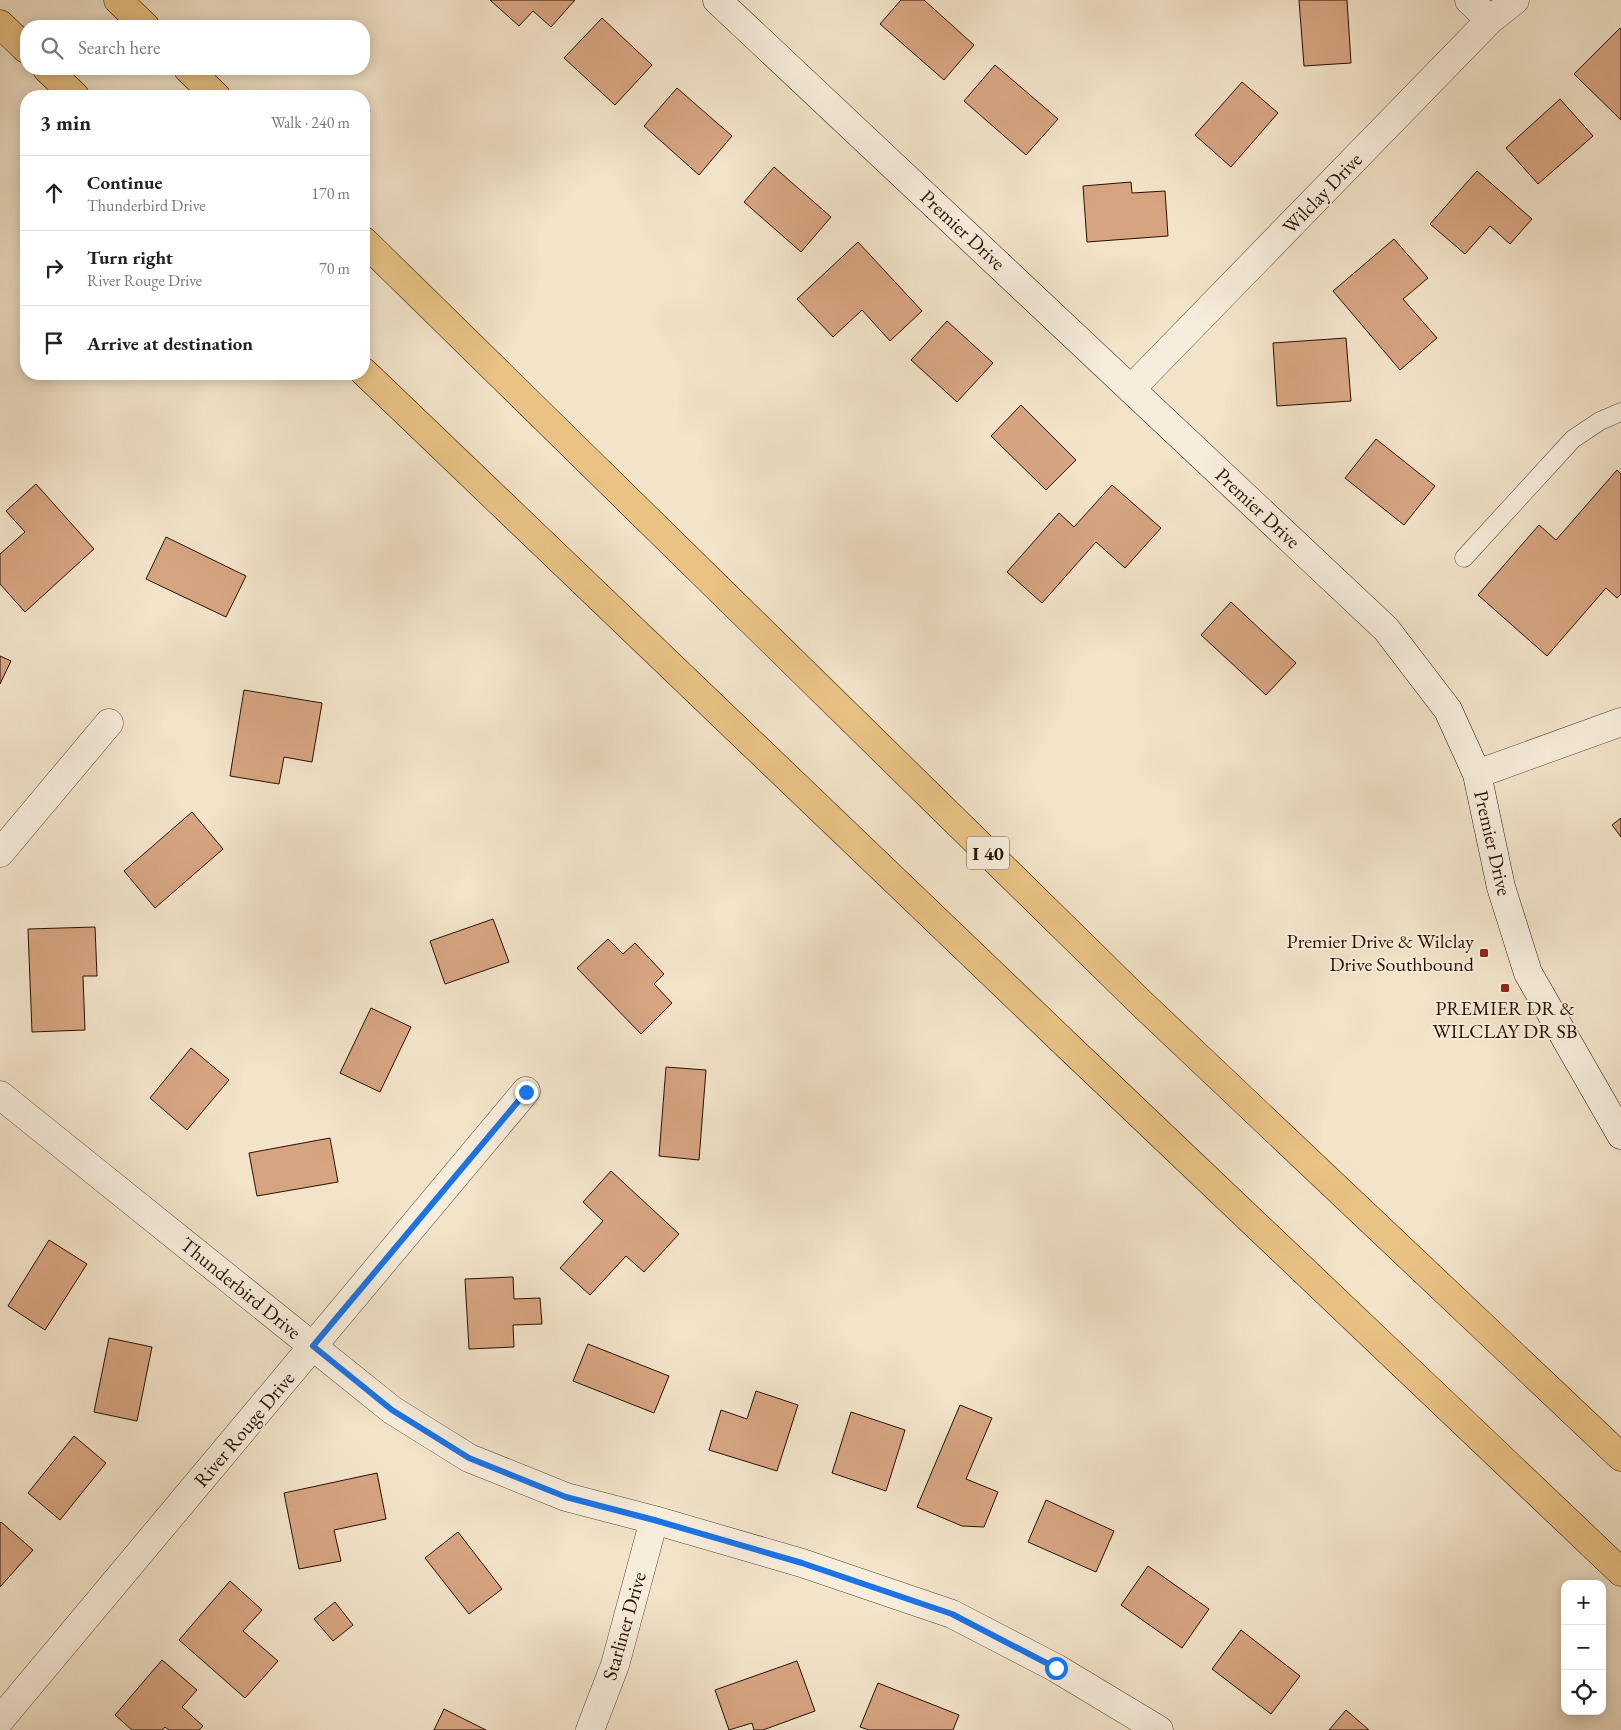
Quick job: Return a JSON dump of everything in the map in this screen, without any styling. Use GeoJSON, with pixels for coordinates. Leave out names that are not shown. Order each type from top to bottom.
{"type":"FeatureCollection","features":[{"type":"Feature","properties":{"kind":"highway"},"geometry":{"type":"LineString","coordinates":[[118,0],[139,20]]}},
{"type":"Feature","properties":{"kind":"highway"},"geometry":{"type":"LineString","coordinates":[[0,24],[20,43]]}},
{"type":"Feature","properties":{"kind":"highway"},"geometry":{"type":"LineString","coordinates":[[52,75],[69,90]]}},
{"type":"Feature","properties":{"kind":"highway"},"geometry":{"type":"LineString","coordinates":[[194,75],[210,90]]}},
{"type":"Feature","properties":{"kind":"highway","name":"I 40"},"geometry":{"type":"LineString","coordinates":[[370,247],[1140,1002],[1621,1457]]}},
{"type":"Feature","properties":{"kind":"highway"},"geometry":{"type":"LineString","coordinates":[[370,378],[1621,1572]]}},
{"type":"Feature","properties":{"kind":"street","name":"Premier Drive"},"geometry":{"type":"LineString","coordinates":[[717,0],[1386,629],[1448,710],[1477,774],[1501,887],[1528,973],[1621,1135]]}},
{"type":"Feature","properties":{"kind":"street"},"geometry":{"type":"LineString","coordinates":[[1468,0],[1490,20]]}},
{"type":"Feature","properties":{"kind":"street","name":"Wilclay Drive"},"geometry":{"type":"LineString","coordinates":[[1131,389],[1490,20],[1514,0]]}},
{"type":"Feature","properties":{"kind":"street"},"geometry":{"type":"LineString","coordinates":[[1477,774],[1621,722]]}},
{"type":"Feature","properties":{"kind":"street"},"geometry":{"type":"LineString","coordinates":[[0,853],[110,723]]}},
{"type":"Feature","properties":{"kind":"street","name":"River Rouge Drive"},"geometry":{"type":"LineString","coordinates":[[0,1720],[526,1092]]}},
{"type":"Feature","properties":{"kind":"street","name":"Thunderbird Drive"},"geometry":{"type":"LineString","coordinates":[[0,1095],[392,1410],[469,1458],[566,1497],[654,1520],[802,1563],[952,1614],[1056,1668],[1158,1730]]}},
{"type":"Feature","properties":{"kind":"street","name":"Starliner Drive"},"geometry":{"type":"LineString","coordinates":[[590,1730],[615,1665],[654,1520]]}},
{"type":"Feature","properties":{"kind":"lane"},"geometry":{"type":"LineString","coordinates":[[1464,558],[1573,440],[1600,421],[1621,412]]}},
{"type":"Feature","properties":{"kind":"building"},"geometry":{"type":"Polygon","coordinates":[[[490,0],[575,0],[551,27],[533,11],[519,26],[490,0]]]}},
{"type":"Feature","properties":{"kind":"building"},"geometry":{"type":"Polygon","coordinates":[[[901,0],[924,0],[974,45],[944,80],[880,24],[901,0]]]}},
{"type":"Feature","properties":{"kind":"building"},"geometry":{"type":"Polygon","coordinates":[[[1299,0],[1347,0],[1351,63],[1304,66],[1299,0]]]}},
{"type":"Feature","properties":{"kind":"building"},"geometry":{"type":"Polygon","coordinates":[[[602,18],[652,65],[615,105],[564,58],[602,18]]]}},
{"type":"Feature","properties":{"kind":"building"},"geometry":{"type":"Polygon","coordinates":[[[1621,29],[1621,120],[1574,74],[1621,29]]]}},
{"type":"Feature","properties":{"kind":"building"},"geometry":{"type":"Polygon","coordinates":[[[995,65],[1058,119],[1026,155],[964,101],[995,65]]]}},
{"type":"Feature","properties":{"kind":"building"},"geometry":{"type":"Polygon","coordinates":[[[1242,82],[1278,113],[1231,167],[1195,135],[1242,82]]]}},
{"type":"Feature","properties":{"kind":"building"},"geometry":{"type":"Polygon","coordinates":[[[677,88],[732,136],[699,175],[644,126],[677,88]]]}},
{"type":"Feature","properties":{"kind":"building"},"geometry":{"type":"Polygon","coordinates":[[[1560,99],[1593,136],[1538,184],[1506,148],[1560,99]]]}},
{"type":"Feature","properties":{"kind":"building"},"geometry":{"type":"Polygon","coordinates":[[[774,167],[831,217],[801,252],[744,202],[774,167]]]}},
{"type":"Feature","properties":{"kind":"building"},"geometry":{"type":"Polygon","coordinates":[[[1477,171],[1532,219],[1510,244],[1490,226],[1465,254],[1430,224],[1477,171]]]}},
{"type":"Feature","properties":{"kind":"building"},"geometry":{"type":"Polygon","coordinates":[[[1131,182],[1132,193],[1165,191],[1168,236],[1087,242],[1083,186],[1131,182]]]}},
{"type":"Feature","properties":{"kind":"building"},"geometry":{"type":"Polygon","coordinates":[[[1394,239],[1428,278],[1403,299],[1437,338],[1400,370],[1333,291],[1394,239]]]}},
{"type":"Feature","properties":{"kind":"building"},"geometry":{"type":"Polygon","coordinates":[[[858,242],[922,311],[890,341],[862,310],[833,337],[797,299],[858,242]]]}},
{"type":"Feature","properties":{"kind":"building"},"geometry":{"type":"Polygon","coordinates":[[[947,321],[993,363],[957,402],[911,360],[947,321]]]}},
{"type":"Feature","properties":{"kind":"building"},"geometry":{"type":"Polygon","coordinates":[[[1346,338],[1351,401],[1277,406],[1273,343],[1346,338]]]}},
{"type":"Feature","properties":{"kind":"building"},"geometry":{"type":"Polygon","coordinates":[[[1021,405],[1076,460],[1046,490],[991,436],[1021,405]]]}},
{"type":"Feature","properties":{"kind":"building"},"geometry":{"type":"Polygon","coordinates":[[[1376,439],[1435,486],[1404,525],[1345,478],[1376,439]]]}},
{"type":"Feature","properties":{"kind":"building"},"geometry":{"type":"Polygon","coordinates":[[[1617,470],[1621,474],[1621,594],[1617,598],[1606,588],[1547,656],[1478,595],[1539,525],[1556,540],[1617,470]]]}},
{"type":"Feature","properties":{"kind":"building"},"geometry":{"type":"Polygon","coordinates":[[[36,484],[94,549],[25,612],[0,584],[0,554],[25,532],[6,511],[36,484]]]}},
{"type":"Feature","properties":{"kind":"building"},"geometry":{"type":"Polygon","coordinates":[[[1112,485],[1161,528],[1125,568],[1096,542],[1042,603],[1007,572],[1059,513],[1074,527],[1112,485]]]}},
{"type":"Feature","properties":{"kind":"building"},"geometry":{"type":"Polygon","coordinates":[[[166,537],[246,576],[226,617],[146,579],[166,537]]]}},
{"type":"Feature","properties":{"kind":"building"},"geometry":{"type":"Polygon","coordinates":[[[1231,602],[1296,663],[1266,695],[1201,635],[1231,602]]]}},
{"type":"Feature","properties":{"kind":"building"},"geometry":{"type":"Polygon","coordinates":[[[0,656],[11,661],[0,684],[0,656]]]}},
{"type":"Feature","properties":{"kind":"building"},"geometry":{"type":"Polygon","coordinates":[[[244,690],[322,703],[312,762],[284,757],[279,784],[230,776],[244,690]]]}},
{"type":"Feature","properties":{"kind":"building"},"geometry":{"type":"Polygon","coordinates":[[[192,812],[223,849],[155,908],[124,871],[192,812]]]}},
{"type":"Feature","properties":{"kind":"building"},"geometry":{"type":"Polygon","coordinates":[[[1621,818],[1621,837],[1612,825],[1621,818]]]}},
{"type":"Feature","properties":{"kind":"building"},"geometry":{"type":"Polygon","coordinates":[[[493,919],[509,962],[445,984],[430,941],[493,919]]]}},
{"type":"Feature","properties":{"kind":"building"},"geometry":{"type":"Polygon","coordinates":[[[95,927],[97,976],[83,976],[85,1030],[32,1032],[28,929],[95,927]]]}},
{"type":"Feature","properties":{"kind":"building"},"geometry":{"type":"Polygon","coordinates":[[[608,939],[623,954],[635,943],[664,974],[654,984],[672,1003],[641,1034],[577,968],[608,939]]]}},
{"type":"Feature","properties":{"kind":"building"},"geometry":{"type":"Polygon","coordinates":[[[371,1008],[411,1027],[380,1092],[340,1073],[371,1008]]]}},
{"type":"Feature","properties":{"kind":"building"},"geometry":{"type":"Polygon","coordinates":[[[191,1048],[229,1080],[187,1130],[150,1098],[191,1048]]]}},
{"type":"Feature","properties":{"kind":"building"},"geometry":{"type":"Polygon","coordinates":[[[666,1067],[706,1070],[699,1160],[659,1156],[666,1067]]]}},
{"type":"Feature","properties":{"kind":"building"},"geometry":{"type":"Polygon","coordinates":[[[330,1138],[338,1182],[257,1196],[249,1153],[330,1138]]]}},
{"type":"Feature","properties":{"kind":"building"},"geometry":{"type":"Polygon","coordinates":[[[611,1171],[679,1234],[644,1272],[626,1256],[590,1295],[560,1268],[603,1221],[583,1202],[611,1171]]]}},
{"type":"Feature","properties":{"kind":"building"},"geometry":{"type":"Polygon","coordinates":[[[49,1240],[87,1264],[45,1330],[8,1306],[49,1240]]]}},
{"type":"Feature","properties":{"kind":"building"},"geometry":{"type":"Polygon","coordinates":[[[513,1277],[514,1299],[540,1298],[542,1324],[513,1325],[514,1347],[469,1349],[465,1279],[513,1277]]]}},
{"type":"Feature","properties":{"kind":"building"},"geometry":{"type":"Polygon","coordinates":[[[109,1338],[152,1347],[137,1421],[94,1412],[109,1338]]]}},
{"type":"Feature","properties":{"kind":"building"},"geometry":{"type":"Polygon","coordinates":[[[588,1344],[669,1376],[654,1413],[573,1381],[588,1344]]]}},
{"type":"Feature","properties":{"kind":"building"},"geometry":{"type":"Polygon","coordinates":[[[756,1391],[798,1405],[777,1471],[709,1450],[721,1410],[747,1419],[756,1391]]]}},
{"type":"Feature","properties":{"kind":"building"},"geometry":{"type":"Polygon","coordinates":[[[960,1405],[992,1418],[966,1479],[998,1492],[984,1527],[962,1526],[917,1507],[960,1405]]]}},
{"type":"Feature","properties":{"kind":"building"},"geometry":{"type":"Polygon","coordinates":[[[851,1412],[905,1430],[886,1491],[832,1473],[851,1412]]]}},
{"type":"Feature","properties":{"kind":"building"},"geometry":{"type":"Polygon","coordinates":[[[74,1436],[106,1463],[60,1520],[28,1493],[74,1436]]]}},
{"type":"Feature","properties":{"kind":"building"},"geometry":{"type":"Polygon","coordinates":[[[377,1473],[386,1519],[334,1530],[341,1561],[299,1569],[284,1493],[377,1473]]]}},
{"type":"Feature","properties":{"kind":"building"},"geometry":{"type":"Polygon","coordinates":[[[1046,1500],[1114,1531],[1096,1572],[1028,1542],[1046,1500]]]}},
{"type":"Feature","properties":{"kind":"building"},"geometry":{"type":"Polygon","coordinates":[[[0,1523],[33,1550],[0,1587],[0,1523]]]}},
{"type":"Feature","properties":{"kind":"building"},"geometry":{"type":"Polygon","coordinates":[[[458,1532],[502,1589],[469,1614],[425,1558],[458,1532]]]}},
{"type":"Feature","properties":{"kind":"building"},"geometry":{"type":"Polygon","coordinates":[[[1148,1566],[1209,1609],[1182,1648],[1121,1605],[1148,1566]]]}},
{"type":"Feature","properties":{"kind":"building"},"geometry":{"type":"Polygon","coordinates":[[[230,1581],[262,1610],[243,1631],[278,1661],[245,1698],[179,1640],[230,1581]]]}},
{"type":"Feature","properties":{"kind":"building"},"geometry":{"type":"Polygon","coordinates":[[[335,1602],[353,1625],[333,1641],[314,1619],[335,1602]]]}},
{"type":"Feature","properties":{"kind":"building"},"geometry":{"type":"Polygon","coordinates":[[[1241,1630],[1300,1676],[1271,1714],[1212,1669],[1241,1630]]]}},
{"type":"Feature","properties":{"kind":"building"},"geometry":{"type":"Polygon","coordinates":[[[162,1660],[197,1690],[182,1707],[203,1726],[199,1730],[169,1730],[165,1727],[162,1730],[132,1730],[115,1715],[162,1660]]]}},
{"type":"Feature","properties":{"kind":"building"},"geometry":{"type":"Polygon","coordinates":[[[797,1661],[815,1711],[763,1730],[754,1730],[752,1723],[729,1730],[715,1690],[797,1661]]]}},
{"type":"Feature","properties":{"kind":"building"},"geometry":{"type":"Polygon","coordinates":[[[878,1683],[959,1715],[953,1730],[869,1730],[860,1727],[878,1683]]]}},
{"type":"Feature","properties":{"kind":"building"},"geometry":{"type":"Polygon","coordinates":[[[444,1709],[486,1730],[434,1730],[444,1709]]]}},
{"type":"Feature","properties":{"kind":"building"},"geometry":{"type":"Polygon","coordinates":[[[1346,1710],[1369,1730],[1329,1730],[1346,1710]]]}},
{"type":"Feature","properties":{"kind":"place","name":"Premier Drive & Wilclay Drive Southbound"},"geometry":{"type":"Point","coordinates":[1484,953]}},
{"type":"Feature","properties":{"kind":"place","name":"PREMIER DR & WILCLAY DR SB"},"geometry":{"type":"Point","coordinates":[1505,988]}},
{"type":"Feature","properties":{"kind":"route"},"geometry":{"type":"LineString","coordinates":[[526,1092],[313,1346],[392,1410],[469,1458],[566,1497],[654,1520],[802,1563],[952,1614],[1056,1668]]}}]}
